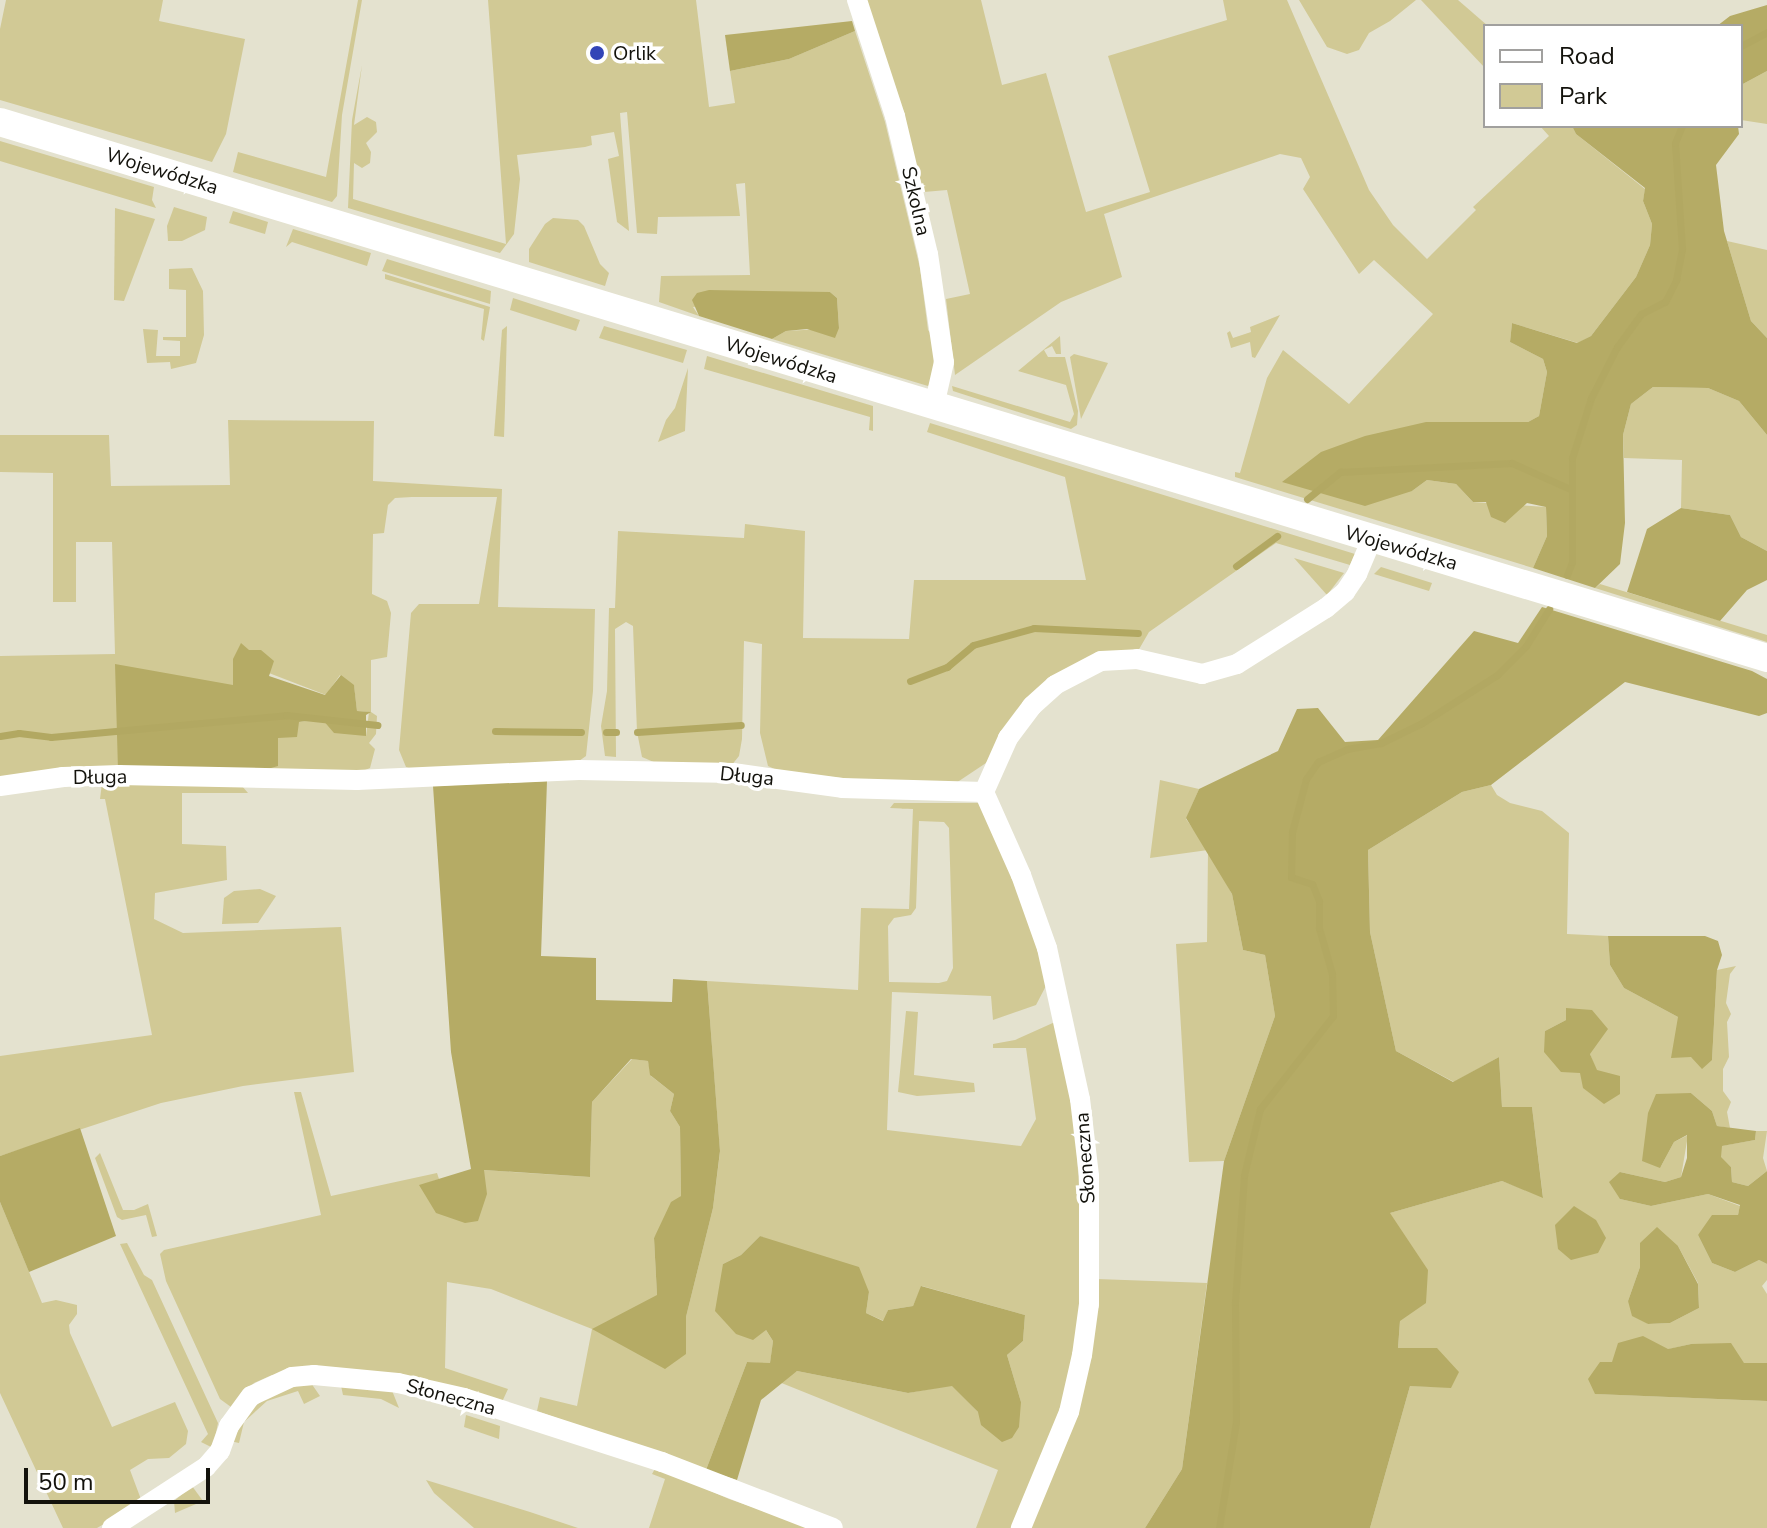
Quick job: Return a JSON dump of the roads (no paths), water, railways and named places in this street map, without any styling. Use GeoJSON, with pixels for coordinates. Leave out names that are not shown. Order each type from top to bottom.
{"type":"FeatureCollection","features":[{"type":"Feature","properties":{"kind":"main road","name":"Wojewódzka"},"geometry":{"type":"LineString","coordinates":[[0,122],[1767,658]]}},
{"type":"Feature","properties":{"kind":"street","name":"Szkolna"},"geometry":{"type":"LineString","coordinates":[[857,0],[895,116],[928,254],[943,342],[942,379],[934,406]]}},
{"type":"Feature","properties":{"kind":"street"},"geometry":{"type":"LineString","coordinates":[[984,792],[1008,738],[1032,706],[1055,685],[1101,661],[1137,659],[1202,674],[1237,664],[1326,608],[1345,592],[1357,574],[1372,539]]}},
{"type":"Feature","properties":{"kind":"street","name":"Długa"},"geometry":{"type":"LineString","coordinates":[[0,786],[63,777],[119,775],[357,780],[579,770],[733,773],[842,788],[984,792]]}},
{"type":"Feature","properties":{"kind":"street","name":"Słoneczna"},"geometry":{"type":"LineString","coordinates":[[984,792],[1021,875],[1047,948],[1080,1099],[1089,1176],[1089,1304],[1082,1355],[1064,1426],[1021,1528]]}},
{"type":"Feature","properties":{"kind":"street","name":"Słoneczna"},"geometry":{"type":"LineString","coordinates":[[112,1528],[206,1467],[220,1451],[229,1426],[251,1396],[292,1377],[314,1375],[398,1383],[464,1398],[662,1462],[833,1528]]}},
{"type":"Feature","properties":{"kind":"waterway"},"geometry":{"type":"LineString","coordinates":[[1743,45],[1767,32]]}},
{"type":"Feature","properties":{"kind":"waterway"},"geometry":{"type":"LineString","coordinates":[[1567,575],[1572,562],[1572,458],[1591,398],[1617,347],[1641,314],[1665,302],[1676,280],[1682,249],[1675,143],[1681,128]]}},
{"type":"Feature","properties":{"kind":"waterway"},"geometry":{"type":"LineString","coordinates":[[1307,499],[1340,472],[1512,463],[1570,489]]}},
{"type":"Feature","properties":{"kind":"waterway"},"geometry":{"type":"LineString","coordinates":[[1236,566],[1277,536]]}},
{"type":"Feature","properties":{"kind":"waterway"},"geometry":{"type":"LineString","coordinates":[[1219,1528],[1236,1422],[1235,1302],[1244,1175],[1260,1109],[1333,1016],[1332,974],[1319,928],[1319,901],[1312,884],[1291,877],[1292,832],[1306,779],[1318,762],[1347,749],[1381,743],[1422,723],[1497,675],[1526,646],[1549,609]]}},
{"type":"Feature","properties":{"kind":"waterway"},"geometry":{"type":"LineString","coordinates":[[910,681],[947,667],[973,645],[1034,628],[1138,633]]}},
{"type":"Feature","properties":{"kind":"waterway"},"geometry":{"type":"LineString","coordinates":[[0,736],[19,733],[51,737],[286,715],[377,725]]}},
{"type":"Feature","properties":{"kind":"waterway"},"geometry":{"type":"LineString","coordinates":[[637,732],[741,725]]}},
{"type":"Feature","properties":{"kind":"waterway"},"geometry":{"type":"LineString","coordinates":[[495,731],[581,732]]}},
{"type":"Feature","properties":{"kind":"waterway"},"geometry":{"type":"LineString","coordinates":[[606,732],[616,732]]}},
{"type":"Feature","properties":{"kind":"place","name":"Orlik"},"geometry":{"type":"Point","coordinates":[597,53]}}]}
